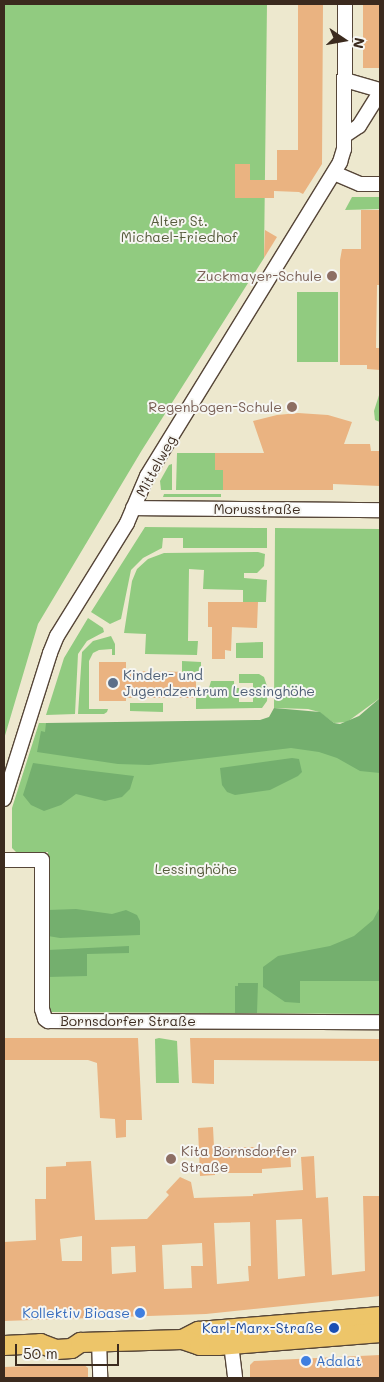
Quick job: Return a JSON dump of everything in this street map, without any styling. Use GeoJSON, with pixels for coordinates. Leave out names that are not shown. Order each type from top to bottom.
{"type":"FeatureCollection","features":[{"type":"Feature","properties":{"kind":"main road"},"geometry":{"type":"LineString","coordinates":[[182,1339],[198,1331],[380,1316]]}},
{"type":"Feature","properties":{"kind":"main road"},"geometry":{"type":"LineString","coordinates":[[4,1345],[40,1343],[56,1336],[64,1335],[71,1335],[80,1342],[182,1339],[199,1345],[380,1332]]}},
{"type":"Feature","properties":{"kind":"street"},"geometry":{"type":"LineString","coordinates":[[344,143],[345,4]]}},
{"type":"Feature","properties":{"kind":"street","name":"Mittelweg"},"geometry":{"type":"LineString","coordinates":[[4,799],[52,646],[121,533],[147,476],[334,173],[344,143],[359,126],[380,91],[345,80]]}},
{"type":"Feature","properties":{"kind":"street"},"geometry":{"type":"LineString","coordinates":[[334,173],[360,184],[380,184]]}},
{"type":"Feature","properties":{"kind":"street","name":"Morusstraße"},"geometry":{"type":"LineString","coordinates":[[133,508],[380,510]]}},
{"type":"Feature","properties":{"kind":"street","name":"Bornsdorfer Straße"},"geometry":{"type":"LineString","coordinates":[[4,860],[42,860],[42,1009],[43,1014],[48,1020],[380,1022]]}},
{"type":"Feature","properties":{"kind":"street"},"geometry":{"type":"LineString","coordinates":[[99,1341],[100,1378]]}},
{"type":"Feature","properties":{"kind":"street"},"geometry":{"type":"LineString","coordinates":[[231,1344],[234,1378]]}},
{"type":"Feature","properties":{"kind":"green space","name":"Alter St. Michael-Friedhof"},"geometry":{"type":"Polygon","coordinates":[[[4,4],[267,4],[264,258],[142,450],[38,624],[4,739],[4,4]]]}},
{"type":"Feature","properties":{"kind":"green space"},"geometry":{"type":"Polygon","coordinates":[[[352,197],[380,197],[380,209],[345,210],[352,197]]]}},
{"type":"Feature","properties":{"kind":"green space"},"geometry":{"type":"Polygon","coordinates":[[[297,292],[338,292],[338,362],[297,362],[297,292]]]}},
{"type":"Feature","properties":{"kind":"green space"},"geometry":{"type":"Polygon","coordinates":[[[380,392],[380,422],[375,420],[374,411],[380,392]]]}},
{"type":"Feature","properties":{"kind":"green space"},"geometry":{"type":"Polygon","coordinates":[[[177,453],[215,453],[267,490],[176,490],[177,453]]]}},
{"type":"Feature","properties":{"kind":"green space"},"geometry":{"type":"Polygon","coordinates":[[[172,464],[172,490],[161,490],[160,481],[169,465],[172,464]]]}},
{"type":"Feature","properties":{"kind":"green space"},"geometry":{"type":"Polygon","coordinates":[[[164,494],[221,494],[221,497],[163,497],[164,494]]]}},
{"type":"Feature","properties":{"kind":"green space"},"geometry":{"type":"Polygon","coordinates":[[[145,527],[267,528],[267,548],[183,548],[183,538],[163,538],[162,548],[143,558],[131,570],[121,619],[110,624],[91,612],[145,527]]]}},
{"type":"Feature","properties":{"kind":"green space"},"geometry":{"type":"Polygon","coordinates":[[[275,528],[380,529],[380,698],[347,722],[334,723],[319,712],[308,709],[274,708],[275,528]]]}},
{"type":"Feature","properties":{"kind":"green space"},"geometry":{"type":"Polygon","coordinates":[[[258,552],[265,554],[264,566],[257,573],[244,573],[244,578],[267,580],[266,602],[243,602],[243,590],[203,589],[204,570],[189,569],[188,641],[198,641],[197,655],[145,654],[146,634],[124,633],[132,581],[137,569],[148,559],[164,553],[258,552]]]}},
{"type":"Feature","properties":{"kind":"green space"},"geometry":{"type":"Polygon","coordinates":[[[88,618],[103,628],[104,632],[87,641],[78,654],[75,714],[46,715],[64,658],[88,618]]]}},
{"type":"Feature","properties":{"kind":"green space"},"geometry":{"type":"Polygon","coordinates":[[[111,636],[115,644],[115,655],[112,655],[112,649],[99,650],[93,653],[89,661],[89,709],[108,709],[107,712],[104,714],[78,714],[82,652],[93,641],[111,636]]]}},
{"type":"Feature","properties":{"kind":"green space"},"geometry":{"type":"Polygon","coordinates":[[[263,642],[263,658],[236,658],[236,643],[263,642]]]}},
{"type":"Feature","properties":{"kind":"green space"},"geometry":{"type":"Polygon","coordinates":[[[182,661],[201,662],[201,674],[182,672],[182,661]]]}},
{"type":"Feature","properties":{"kind":"green space"},"geometry":{"type":"Polygon","coordinates":[[[239,674],[259,674],[264,677],[268,689],[267,701],[262,708],[196,709],[196,698],[206,698],[211,681],[234,681],[234,688],[239,688],[239,702],[253,702],[253,683],[239,683],[239,674]]]}},
{"type":"Feature","properties":{"kind":"green space"},"geometry":{"type":"Polygon","coordinates":[[[380,698],[380,773],[360,771],[337,758],[319,752],[291,748],[149,765],[118,764],[37,752],[41,731],[45,732],[46,723],[260,720],[269,717],[274,708],[320,712],[334,723],[340,724],[359,716],[380,698]]]}},
{"type":"Feature","properties":{"kind":"green space"},"geometry":{"type":"Polygon","coordinates":[[[130,703],[163,703],[163,712],[130,711],[130,703]]]}},
{"type":"Feature","properties":{"kind":"green space","name":"Lessinghöhe"},"geometry":{"type":"Polygon","coordinates":[[[39,723],[380,725],[380,923],[349,980],[380,981],[380,1014],[49,1012],[48,852],[16,852],[12,848],[12,808],[39,723]]]}},
{"type":"Feature","properties":{"kind":"green space"},"geometry":{"type":"Polygon","coordinates":[[[292,758],[299,759],[302,772],[298,776],[270,790],[235,795],[227,792],[222,785],[220,768],[292,758]]]}},
{"type":"Feature","properties":{"kind":"green space"},"geometry":{"type":"Polygon","coordinates":[[[33,763],[134,776],[130,789],[122,797],[105,801],[76,794],[61,805],[44,811],[31,805],[23,795],[33,763]]]}},
{"type":"Feature","properties":{"kind":"green space"},"geometry":{"type":"Polygon","coordinates":[[[380,907],[380,981],[300,981],[300,1003],[285,1002],[263,987],[263,967],[278,956],[330,946],[354,936],[373,920],[380,907]]]}},
{"type":"Feature","properties":{"kind":"green space"},"geometry":{"type":"Polygon","coordinates":[[[76,909],[112,914],[126,910],[137,915],[140,921],[140,935],[60,938],[48,936],[48,910],[76,909]]]}},
{"type":"Feature","properties":{"kind":"green space"},"geometry":{"type":"Polygon","coordinates":[[[129,946],[129,953],[87,954],[87,976],[48,977],[48,950],[129,946]]]}},
{"type":"Feature","properties":{"kind":"green space"},"geometry":{"type":"Polygon","coordinates":[[[238,983],[258,983],[257,1013],[235,1013],[235,986],[238,986],[238,983]]]}},
{"type":"Feature","properties":{"kind":"green space"},"geometry":{"type":"Polygon","coordinates":[[[155,1039],[177,1041],[179,1083],[156,1083],[155,1039]]]}},
{"type":"Feature","properties":{"kind":"building"},"geometry":{"type":"Polygon","coordinates":[[[298,4],[323,4],[322,164],[303,194],[299,192],[274,191],[274,198],[235,198],[235,164],[250,164],[250,180],[277,180],[277,150],[298,150],[298,4]]]}},
{"type":"Feature","properties":{"kind":"building"},"geometry":{"type":"Polygon","coordinates":[[[363,4],[380,4],[380,68],[363,68],[363,4]]]}},
{"type":"Feature","properties":{"kind":"building"},"geometry":{"type":"Polygon","coordinates":[[[361,210],[380,210],[380,285],[377,285],[376,348],[380,348],[380,370],[367,369],[367,365],[340,365],[340,260],[342,249],[361,249],[361,210]]]}},
{"type":"Feature","properties":{"kind":"building"},"geometry":{"type":"Polygon","coordinates":[[[265,230],[277,237],[264,258],[265,230]]]}},
{"type":"Feature","properties":{"kind":"building"},"geometry":{"type":"Polygon","coordinates":[[[298,413],[328,415],[352,422],[344,444],[370,444],[371,451],[380,451],[380,486],[333,484],[333,490],[223,490],[223,470],[215,470],[215,453],[264,453],[253,421],[277,415],[298,413]]]}},
{"type":"Feature","properties":{"kind":"building"},"geometry":{"type":"Polygon","coordinates":[[[208,602],[258,602],[257,628],[232,627],[231,651],[225,650],[225,659],[212,659],[212,627],[208,627],[208,602]]]}},
{"type":"Feature","properties":{"kind":"building"},"geometry":{"type":"Polygon","coordinates":[[[99,662],[126,662],[126,671],[196,672],[196,698],[126,698],[126,701],[99,701],[99,662]]]}},
{"type":"Feature","properties":{"kind":"building"},"geometry":{"type":"Polygon","coordinates":[[[4,1038],[138,1038],[142,1120],[126,1120],[126,1137],[116,1138],[115,1119],[100,1118],[97,1063],[88,1060],[4,1060],[4,1038]]]}},
{"type":"Feature","properties":{"kind":"building"},"geometry":{"type":"Polygon","coordinates":[[[190,1038],[380,1039],[380,1061],[214,1060],[214,1084],[192,1083],[190,1038]]]}},
{"type":"Feature","properties":{"kind":"building"},"geometry":{"type":"Polygon","coordinates":[[[213,1127],[214,1147],[261,1147],[261,1150],[290,1149],[291,1167],[262,1169],[262,1173],[215,1173],[215,1175],[200,1176],[198,1128],[213,1127]]]}},
{"type":"Feature","properties":{"kind":"building"},"geometry":{"type":"Polygon","coordinates":[[[314,1156],[316,1198],[328,1197],[332,1275],[365,1271],[363,1196],[380,1196],[380,1296],[206,1314],[4,1321],[4,1242],[36,1240],[35,1199],[46,1199],[46,1167],[66,1166],[66,1162],[91,1161],[95,1220],[147,1219],[169,1195],[166,1192],[180,1177],[191,1182],[194,1198],[253,1196],[253,1194],[303,1190],[301,1157],[314,1156]],[[302,1219],[276,1220],[278,1279],[305,1276],[302,1219]],[[250,1222],[214,1223],[217,1284],[249,1281],[248,1266],[251,1266],[250,1222]],[[82,1236],[60,1239],[62,1261],[82,1261],[82,1236]],[[202,1243],[162,1245],[164,1289],[192,1288],[191,1266],[203,1266],[202,1243]],[[135,1246],[111,1247],[112,1274],[136,1272],[135,1246]]]}},
{"type":"Feature","properties":{"kind":"building"},"geometry":{"type":"Polygon","coordinates":[[[380,1355],[380,1378],[250,1378],[250,1365],[254,1361],[380,1355]]]}},
{"type":"Feature","properties":{"kind":"building"},"geometry":{"type":"Polygon","coordinates":[[[83,1364],[88,1368],[88,1378],[4,1378],[4,1367],[83,1364]]]}},
{"type":"Feature","properties":{"kind":"place","name":"Zuckmayer-Schule"},"geometry":{"type":"Point","coordinates":[332,276]}},
{"type":"Feature","properties":{"kind":"place","name":"Regenbogen-Schule"},"geometry":{"type":"Point","coordinates":[292,407]}},
{"type":"Feature","properties":{"kind":"place","name":"Kinder- und Jugendzentrum Lessinghöhe"},"geometry":{"type":"Point","coordinates":[113,683]}},
{"type":"Feature","properties":{"kind":"place","name":"Kita Bornsdorfer Straße"},"geometry":{"type":"Point","coordinates":[171,1159]}},
{"type":"Feature","properties":{"kind":"place","name":"Kollektiv Bioase"},"geometry":{"type":"Point","coordinates":[140,1313]}},
{"type":"Feature","properties":{"kind":"place","name":"Karl-Marx-Straße"},"geometry":{"type":"Point","coordinates":[334,1328]}},
{"type":"Feature","properties":{"kind":"place","name":"Adalat"},"geometry":{"type":"Point","coordinates":[306,1361]}}]}
